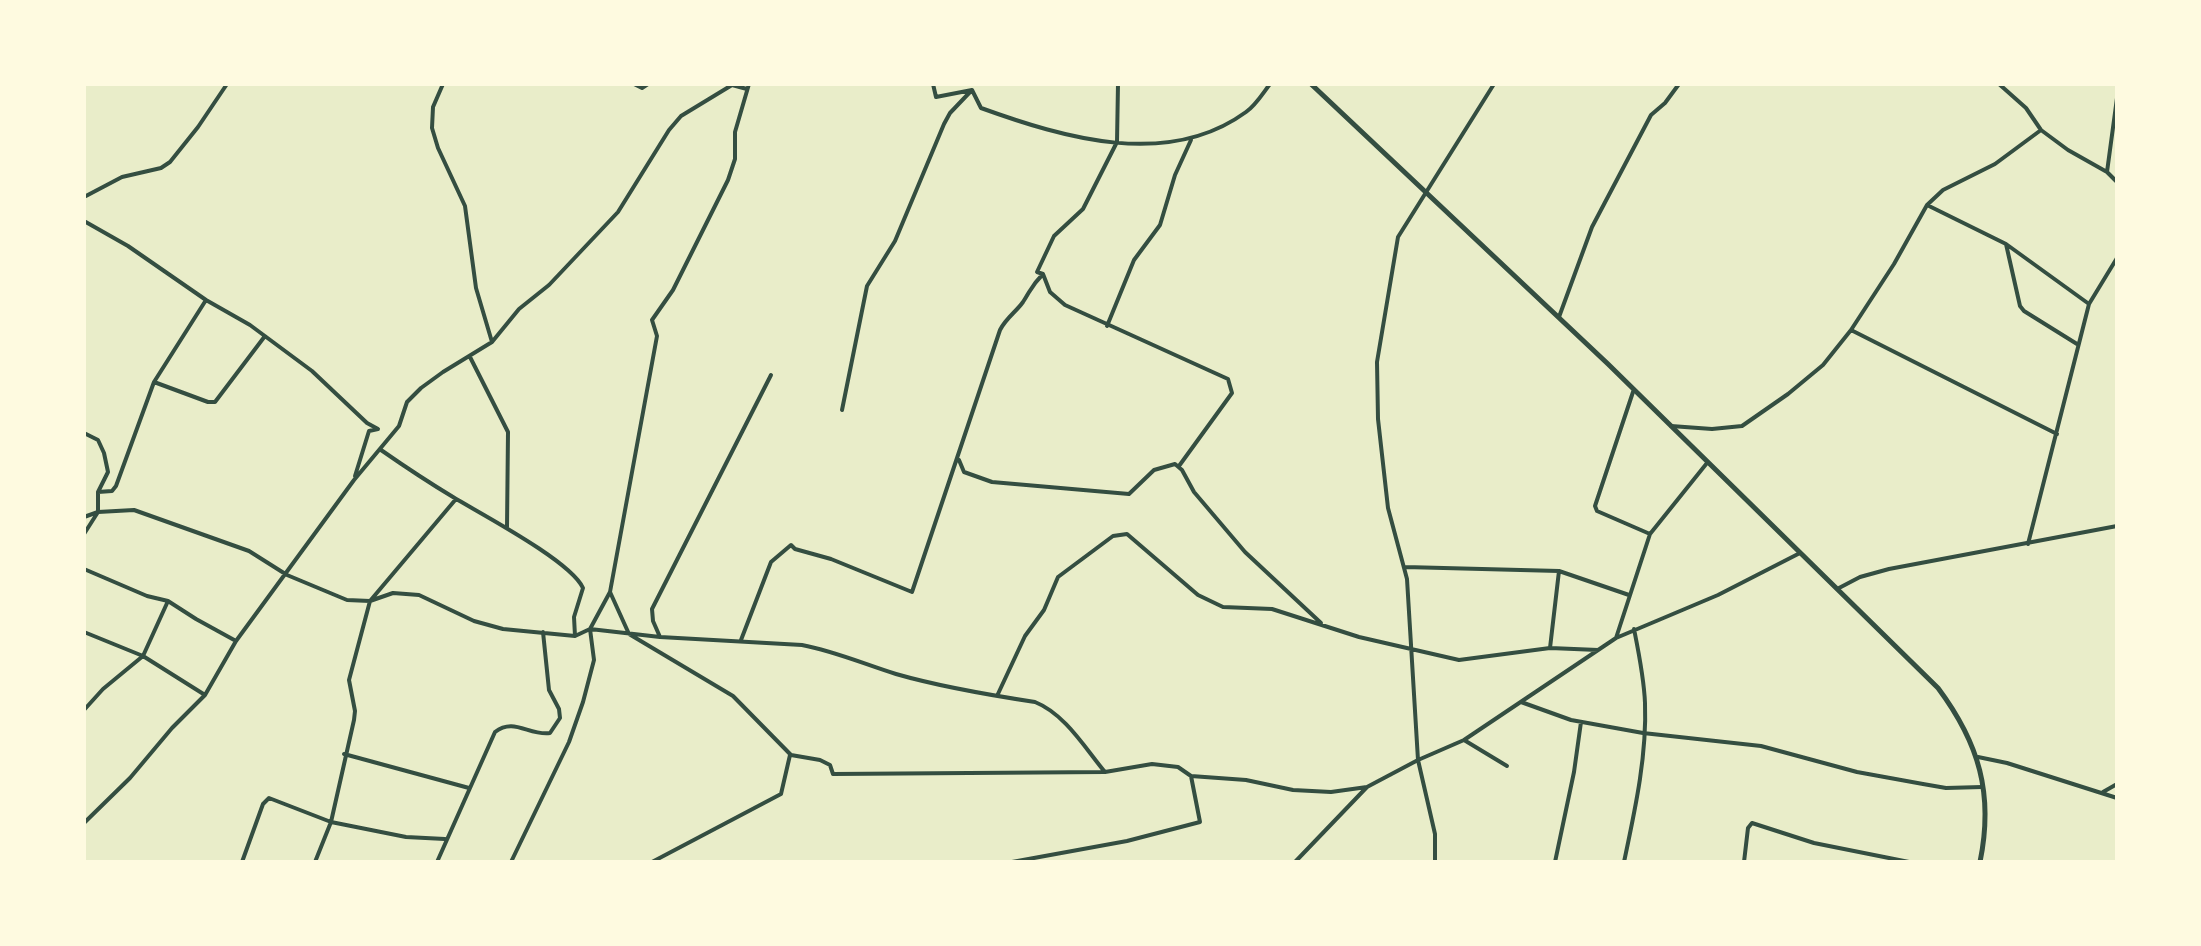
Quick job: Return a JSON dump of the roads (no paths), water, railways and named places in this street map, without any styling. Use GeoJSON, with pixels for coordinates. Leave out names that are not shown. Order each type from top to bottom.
{"type":"FeatureCollection","features":[{"type":"Feature","properties":{"kind":"street"},"geometry":{"type":"LineString","coordinates":[[84,197],[122,177],[161,168],[170,162],[227,84]]}},
{"type":"Feature","properties":{"kind":"street"},"geometry":{"type":"LineString","coordinates":[[443,84],[433,107],[432,128],[465,206],[476,288],[492,342]]}},
{"type":"Feature","properties":{"kind":"street"},"geometry":{"type":"LineString","coordinates":[[634,84],[642,88],[648,84]]}},
{"type":"Feature","properties":{"kind":"street"},"geometry":{"type":"LineString","coordinates":[[933,84],[936,97],[972,90]]}},
{"type":"Feature","properties":{"kind":"street"},"geometry":{"type":"LineString","coordinates":[[1043,274],[1037,272],[1045,251],[1054,236],[1083,209],[1117,142],[1118,84]]}},
{"type":"Feature","properties":{"kind":"street"},"geometry":{"type":"LineString","coordinates":[[972,90],[981,108],[1016,121],[1074,136],[1148,144],[1192,138],[1244,114],[1270,84]]}},
{"type":"Feature","properties":{"kind":"street"},"geometry":{"type":"LineString","coordinates":[[1311,84],[1559,317],[1938,688],[1978,757],[1984,787],[1985,839],[1980,862]]}},
{"type":"Feature","properties":{"kind":"street"},"geometry":{"type":"LineString","coordinates":[[1435,862],[1435,834],[1418,760],[1413,649],[1405,567],[1388,508],[1378,419],[1377,362],[1396,246],[1425,191],[1494,84]]}},
{"type":"Feature","properties":{"kind":"street"},"geometry":{"type":"LineString","coordinates":[[1559,317],[1599,213],[1653,111],[1665,103],[1679,84]]}},
{"type":"Feature","properties":{"kind":"street"},"geometry":{"type":"LineString","coordinates":[[1999,84],[2026,108],[2041,130],[2107,172],[2117,182]]}},
{"type":"Feature","properties":{"kind":"street"},"geometry":{"type":"LineString","coordinates":[[84,823],[130,778],[205,695],[236,641],[354,480],[399,426],[407,402],[443,372],[492,342],[519,309],[549,285],[618,212],[681,116],[732,85],[748,87],[735,132],[735,159],[728,180],[673,290],[652,320],[657,336],[610,592],[590,629],[594,660],[583,702],[563,754],[511,862]]}},
{"type":"Feature","properties":{"kind":"street"},"geometry":{"type":"LineString","coordinates":[[842,410],[867,286],[895,241],[944,124],[972,90]]}},
{"type":"Feature","properties":{"kind":"street"},"geometry":{"type":"LineString","coordinates":[[2107,172],[2117,98]]}},
{"type":"Feature","properties":{"kind":"street"},"geometry":{"type":"LineString","coordinates":[[1668,426],[1712,429],[1742,426],[1788,394],[1823,365],[1851,330],[1894,264],[1927,205],[1943,190],[1995,164],[2041,130]]}},
{"type":"Feature","properties":{"kind":"street"},"geometry":{"type":"LineString","coordinates":[[1107,326],[1134,260],[1160,225],[1175,175],[1192,138]]}},
{"type":"Feature","properties":{"kind":"street"},"geometry":{"type":"LineString","coordinates":[[1927,205],[2006,244],[2089,304]]}},
{"type":"Feature","properties":{"kind":"street"},"geometry":{"type":"LineString","coordinates":[[84,221],[128,246],[265,336],[312,371],[367,423],[378,429],[369,431],[354,480]]}},
{"type":"Feature","properties":{"kind":"street"},"geometry":{"type":"LineString","coordinates":[[2006,244],[2020,306],[2077,344]]}},
{"type":"Feature","properties":{"kind":"street"},"geometry":{"type":"LineString","coordinates":[[2028,544],[2089,304],[2116,261]]}},
{"type":"Feature","properties":{"kind":"street"},"geometry":{"type":"LineString","coordinates":[[1043,274],[1050,292],[1060,302],[1231,383],[1230,398],[1179,466]]}},
{"type":"Feature","properties":{"kind":"street"},"geometry":{"type":"LineString","coordinates":[[741,640],[771,562],[791,545],[912,592],[1000,330],[1010,314],[1022,304],[1029,288],[1043,274]]}},
{"type":"Feature","properties":{"kind":"street"},"geometry":{"type":"LineString","coordinates":[[98,492],[112,491],[116,486],[154,382],[206,300]]}},
{"type":"Feature","properties":{"kind":"street"},"geometry":{"type":"LineString","coordinates":[[1851,330],[2057,434]]}},
{"type":"Feature","properties":{"kind":"street"},"geometry":{"type":"LineString","coordinates":[[154,382],[215,402],[265,336]]}},
{"type":"Feature","properties":{"kind":"street"},"geometry":{"type":"LineString","coordinates":[[470,357],[508,432],[507,527]]}},
{"type":"Feature","properties":{"kind":"street"},"geometry":{"type":"LineString","coordinates":[[660,637],[652,609],[771,375]]}},
{"type":"Feature","properties":{"kind":"street"},"geometry":{"type":"LineString","coordinates":[[1633,392],[1595,506],[1597,511],[1650,534]]}},
{"type":"Feature","properties":{"kind":"street"},"geometry":{"type":"LineString","coordinates":[[84,433],[98,440],[108,472],[98,492],[98,512],[84,534]]}},
{"type":"Feature","properties":{"kind":"street"},"geometry":{"type":"LineString","coordinates":[[381,450],[456,499],[507,527],[582,583],[583,593],[574,617],[575,636]]}},
{"type":"Feature","properties":{"kind":"street"},"geometry":{"type":"LineString","coordinates":[[958,457],[964,472],[980,480],[1129,494],[1154,470],[1171,464],[1179,466]]}},
{"type":"Feature","properties":{"kind":"street"},"geometry":{"type":"LineString","coordinates":[[1616,638],[1650,534],[1707,463]]}},
{"type":"Feature","properties":{"kind":"street"},"geometry":{"type":"LineString","coordinates":[[1179,466],[1189,487],[1245,552],[1322,624]]}},
{"type":"Feature","properties":{"kind":"street"},"geometry":{"type":"LineString","coordinates":[[315,862],[331,822],[355,711],[349,680],[370,601],[456,499]]}},
{"type":"Feature","properties":{"kind":"street"},"geometry":{"type":"LineString","coordinates":[[84,517],[98,512],[134,510],[249,551],[287,575],[347,600],[370,601],[393,593],[419,595],[484,625],[503,629],[575,636],[590,629],[823,649],[895,674],[1047,707],[1105,772]]}},
{"type":"Feature","properties":{"kind":"street"},"geometry":{"type":"LineString","coordinates":[[1839,588],[1860,577],[1889,569],[2117,526]]}},
{"type":"Feature","properties":{"kind":"street"},"geometry":{"type":"LineString","coordinates":[[997,696],[1025,636],[1044,610],[1058,577],[1113,536],[1127,534],[1211,604],[1233,609],[1272,609],[1359,637],[1470,660],[1550,648],[1598,650]]}},
{"type":"Feature","properties":{"kind":"street"},"geometry":{"type":"LineString","coordinates":[[1296,862],[1367,787],[1464,740],[1616,638],[1718,595],[1801,552]]}},
{"type":"Feature","properties":{"kind":"street"},"geometry":{"type":"LineString","coordinates":[[1405,567],[1559,571],[1629,595]]}},
{"type":"Feature","properties":{"kind":"street"},"geometry":{"type":"LineString","coordinates":[[84,569],[147,596],[168,601],[236,641]]}},
{"type":"Feature","properties":{"kind":"street"},"geometry":{"type":"LineString","coordinates":[[1550,648],[1559,571]]}},
{"type":"Feature","properties":{"kind":"street"},"geometry":{"type":"LineString","coordinates":[[610,592],[629,634],[733,696],[791,755],[820,760],[830,765],[833,774],[1105,772],[1152,764],[1178,767],[1191,776],[1246,780],[1293,790],[1331,792],[1367,787]]}},
{"type":"Feature","properties":{"kind":"street"},"geometry":{"type":"LineString","coordinates":[[84,710],[103,689],[143,656],[168,601]]}},
{"type":"Feature","properties":{"kind":"street"},"geometry":{"type":"LineString","coordinates":[[1624,862],[1638,791],[1643,733],[1644,685],[1634,629]]}},
{"type":"Feature","properties":{"kind":"street"},"geometry":{"type":"LineString","coordinates":[[84,632],[143,656],[205,695]]}},
{"type":"Feature","properties":{"kind":"street"},"geometry":{"type":"LineString","coordinates":[[437,862],[495,732],[511,725],[544,735],[550,733],[560,718],[549,690],[543,632]]}},
{"type":"Feature","properties":{"kind":"street"},"geometry":{"type":"LineString","coordinates":[[1519,702],[1581,722],[1643,733],[1761,746],[1857,772],[1946,788],[1984,787]]}},
{"type":"Feature","properties":{"kind":"street"},"geometry":{"type":"LineString","coordinates":[[1555,862],[1581,722]]}},
{"type":"Feature","properties":{"kind":"street"},"geometry":{"type":"LineString","coordinates":[[1464,740],[1507,766]]}},
{"type":"Feature","properties":{"kind":"street"},"geometry":{"type":"LineString","coordinates":[[344,754],[469,788]]}},
{"type":"Feature","properties":{"kind":"street"},"geometry":{"type":"LineString","coordinates":[[652,862],[781,794],[791,755]]}},
{"type":"Feature","properties":{"kind":"street"},"geometry":{"type":"LineString","coordinates":[[1978,757],[2007,763],[2117,798]]}},
{"type":"Feature","properties":{"kind":"street"},"geometry":{"type":"LineString","coordinates":[[1012,862],[1127,841],[1200,822],[1191,776]]}},
{"type":"Feature","properties":{"kind":"street"},"geometry":{"type":"LineString","coordinates":[[2100,794],[2117,784]]}},
{"type":"Feature","properties":{"kind":"street"},"geometry":{"type":"LineString","coordinates":[[242,862],[266,799],[331,822],[406,837],[445,839]]}},
{"type":"Feature","properties":{"kind":"street"},"geometry":{"type":"LineString","coordinates":[[1744,862],[1748,828],[1752,823],[1814,843],[1909,862]]}}]}
